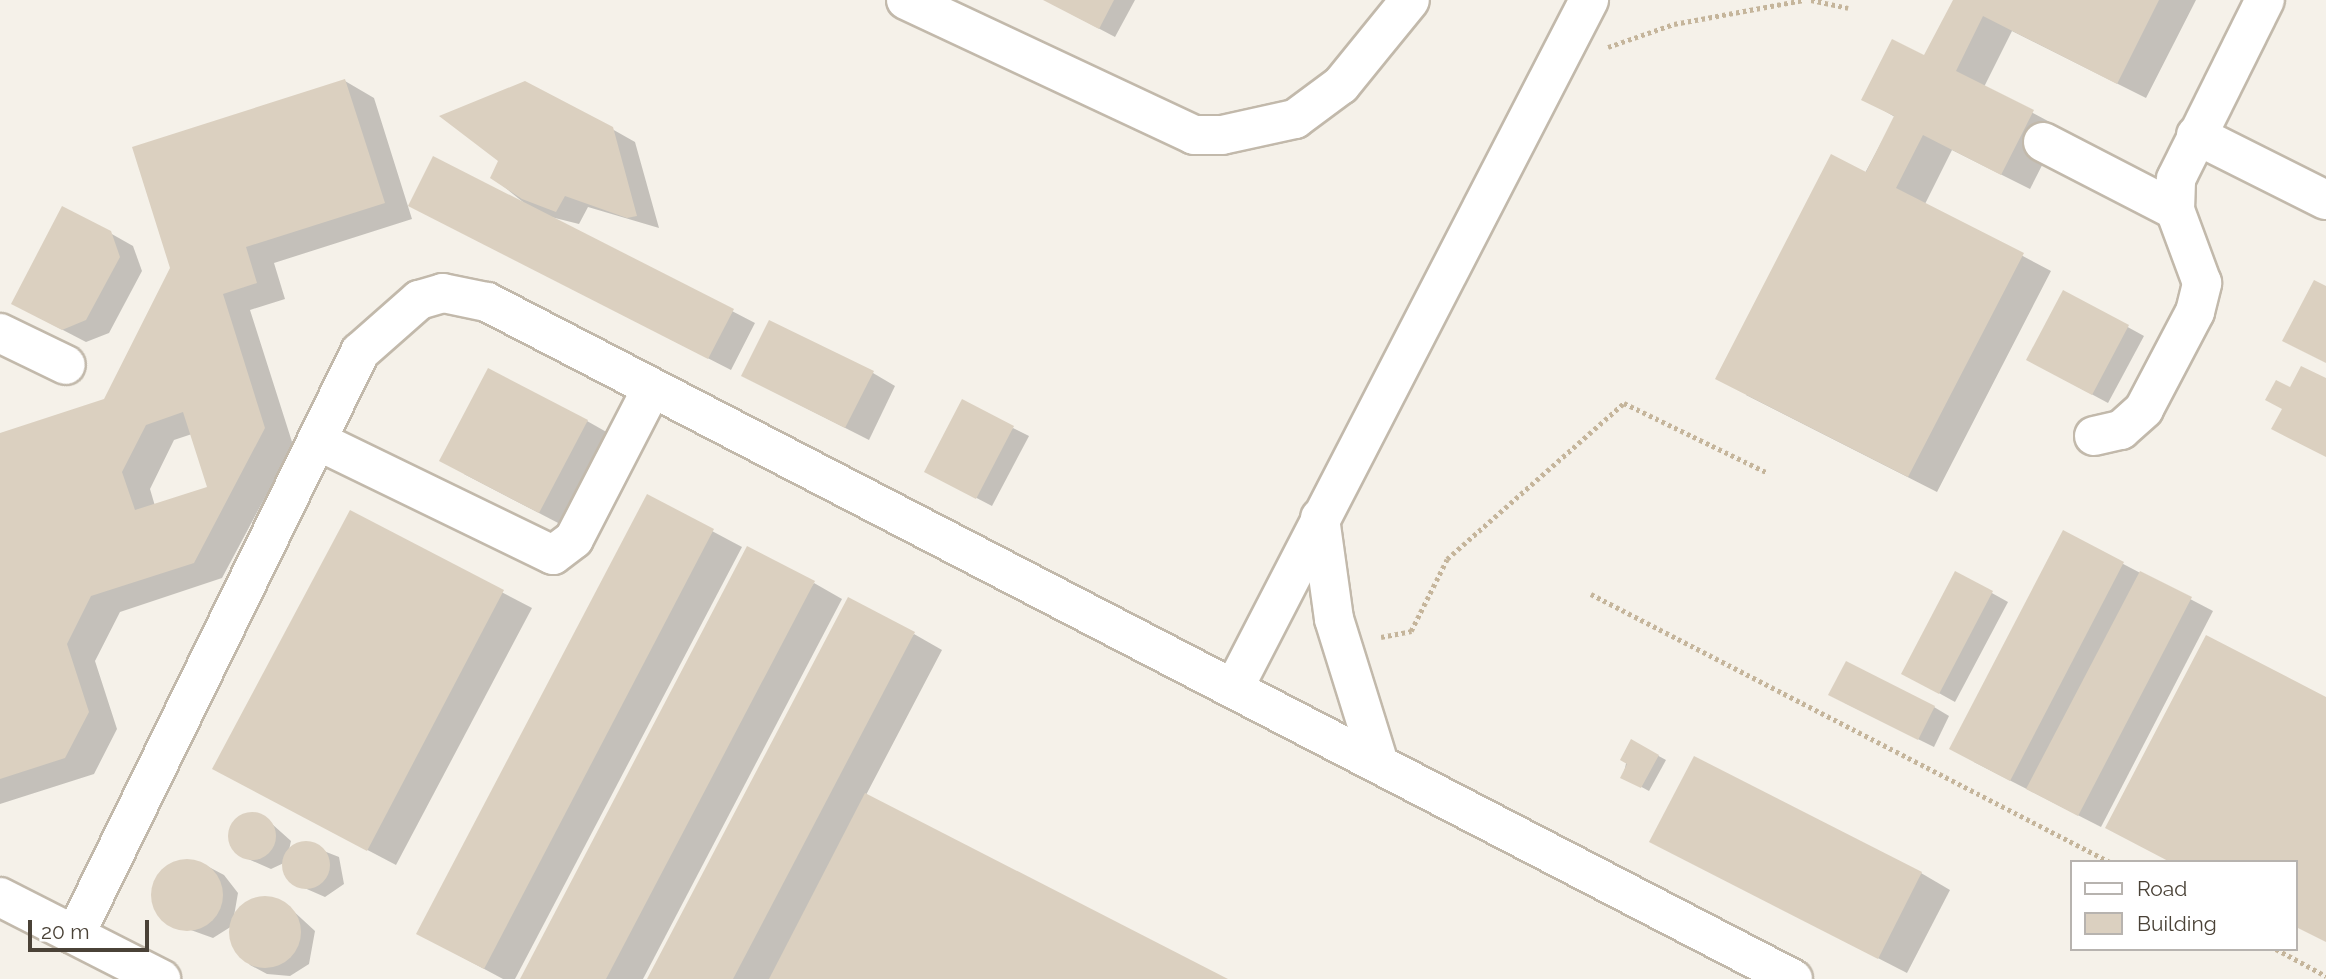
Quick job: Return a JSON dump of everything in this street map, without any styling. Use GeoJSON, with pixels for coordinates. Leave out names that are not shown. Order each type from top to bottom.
{"type":"FeatureCollection","features":[{"type":"Feature","properties":{"kind":"lane"},"geometry":{"type":"LineString","coordinates":[[906,0],[1194,135],[1222,135],[1304,112],[1341,85],[1410,0]]}},
{"type":"Feature","properties":{"kind":"lane"},"geometry":{"type":"LineString","coordinates":[[1235,686],[1589,0]]}},
{"type":"Feature","properties":{"kind":"lane"},"geometry":{"type":"LineString","coordinates":[[2094,436],[2121,430],[2144,409],[2195,312],[2202,283],[2175,210],[2176,179],[2265,0]]}},
{"type":"Feature","properties":{"kind":"lane"},"geometry":{"type":"LineString","coordinates":[[2196,135],[2326,200]]}},
{"type":"Feature","properties":{"kind":"lane"},"geometry":{"type":"LineString","coordinates":[[2043,142],[2175,210]]}},
{"type":"Feature","properties":{"kind":"lane"},"geometry":{"type":"LineString","coordinates":[[75,934],[360,352],[419,300],[443,293],[487,302],[650,392],[1235,686],[1793,979]]}},
{"type":"Feature","properties":{"kind":"lane"},"geometry":{"type":"LineString","coordinates":[[0,333],[66,365]]}},
{"type":"Feature","properties":{"kind":"lane"},"geometry":{"type":"LineString","coordinates":[[318,441],[553,555],[574,539],[650,392]]}},
{"type":"Feature","properties":{"kind":"lane"},"geometry":{"type":"LineString","coordinates":[[1320,518],[1342,646],[1378,761]]}},
{"type":"Feature","properties":{"kind":"lane"},"geometry":{"type":"LineString","coordinates":[[0,897],[161,979]]}},
{"type":"Feature","properties":{"kind":"path"},"geometry":{"type":"LineString","coordinates":[[1621,46],[1674,24],[1804,0]]}},
{"type":"Feature","properties":{"kind":"path"},"geometry":{"type":"LineString","coordinates":[[1811,0],[1848,8]]}},
{"type":"Feature","properties":{"kind":"path"},"geometry":{"type":"LineString","coordinates":[[1342,646],[1411,631],[1447,559],[1624,403],[1766,472]]}},
{"type":"Feature","properties":{"kind":"path"},"geometry":{"type":"LineString","coordinates":[[1591,594],[2106,860]]}},
{"type":"Feature","properties":{"kind":"path"},"geometry":{"type":"LineString","coordinates":[[2280,951],[2326,976]]}},
{"type":"Feature","properties":{"kind":"building"},"geometry":{"type":"Polygon","coordinates":[[[1043,0],[1114,0],[1099,29],[1043,0]]]}},
{"type":"Feature","properties":{"kind":"building"},"geometry":{"type":"Polygon","coordinates":[[[1953,0],[2159,0],[2117,84],[1983,16],[1956,71],[2034,110],[2001,175],[1923,135],[1896,188],[2024,253],[1908,477],[1715,379],[1831,154],[1866,172],[1894,116],[1861,100],[1892,39],[1924,55],[1953,0]]]}},
{"type":"Feature","properties":{"kind":"building"},"geometry":{"type":"Polygon","coordinates":[[[345,79],[385,203],[246,247],[257,283],[223,294],[265,428],[194,563],[91,596],[67,644],[89,712],[65,758],[0,779],[0,433],[104,399],[170,268],[132,147],[345,79]],[[183,412],[146,425],[122,472],[135,510],[207,487],[183,412]]]}},
{"type":"Feature","properties":{"kind":"building"},"geometry":{"type":"Polygon","coordinates":[[[525,81],[613,127],[637,216],[627,218],[565,196],[556,212],[522,199],[490,178],[498,161],[439,116],[525,81]]]}},
{"type":"Feature","properties":{"kind":"building"},"geometry":{"type":"Polygon","coordinates":[[[433,156],[734,309],[708,359],[408,206],[433,156]]]}},
{"type":"Feature","properties":{"kind":"building"},"geometry":{"type":"Polygon","coordinates":[[[62,206],[111,231],[120,257],[86,320],[62,330],[11,304],[62,206]]]}},
{"type":"Feature","properties":{"kind":"building"},"geometry":{"type":"Polygon","coordinates":[[[2314,280],[2326,286],[2326,363],[2282,341],[2314,280]]]}},
{"type":"Feature","properties":{"kind":"building"},"geometry":{"type":"Polygon","coordinates":[[[2063,290],[2129,325],[2092,395],[2026,360],[2063,290]]]}},
{"type":"Feature","properties":{"kind":"building"},"geometry":{"type":"Polygon","coordinates":[[[769,320],[874,371],[845,428],[741,376],[769,320]]]}},
{"type":"Feature","properties":{"kind":"building"},"geometry":{"type":"Polygon","coordinates":[[[2301,366],[2326,378],[2326,457],[2271,429],[2282,409],[2265,400],[2276,380],[2290,387],[2301,366]]]}},
{"type":"Feature","properties":{"kind":"building"},"geometry":{"type":"Polygon","coordinates":[[[488,368],[588,420],[539,513],[439,461],[488,368]]]}},
{"type":"Feature","properties":{"kind":"building"},"geometry":{"type":"Polygon","coordinates":[[[962,399],[1014,426],[976,499],[924,472],[962,399]]]}},
{"type":"Feature","properties":{"kind":"building"},"geometry":{"type":"Polygon","coordinates":[[[647,494],[714,529],[484,969],[416,934],[647,494]]]}},
{"type":"Feature","properties":{"kind":"building"},"geometry":{"type":"Polygon","coordinates":[[[350,510],[504,590],[367,851],[212,769],[350,510]]]}},
{"type":"Feature","properties":{"kind":"building"},"geometry":{"type":"Polygon","coordinates":[[[2063,530],[2124,562],[2010,781],[1949,749],[2063,530]]]}},
{"type":"Feature","properties":{"kind":"building"},"geometry":{"type":"Polygon","coordinates":[[[747,546],[815,581],[606,979],[520,979],[747,546]]]}},
{"type":"Feature","properties":{"kind":"building"},"geometry":{"type":"Polygon","coordinates":[[[1955,571],[1993,591],[1939,694],[1901,674],[1955,571]]]}},
{"type":"Feature","properties":{"kind":"building"},"geometry":{"type":"Polygon","coordinates":[[[2140,571],[2192,597],[2078,816],[2026,789],[2140,571]]]}},
{"type":"Feature","properties":{"kind":"building"},"geometry":{"type":"Polygon","coordinates":[[[848,597],[915,632],[733,979],[647,979],[848,597]]]}},
{"type":"Feature","properties":{"kind":"building"},"geometry":{"type":"Polygon","coordinates":[[[2206,635],[2326,697],[2326,942],[2298,928],[2298,860],[2166,860],[2105,828],[2206,635]]]}},
{"type":"Feature","properties":{"kind":"building"},"geometry":{"type":"Polygon","coordinates":[[[1846,661],[1935,706],[1918,740],[1828,695],[1846,661]]]}},
{"type":"Feature","properties":{"kind":"building"},"geometry":{"type":"Polygon","coordinates":[[[1631,739],[1659,755],[1641,788],[1620,778],[1627,764],[1620,760],[1631,739]]]}},
{"type":"Feature","properties":{"kind":"building"},"geometry":{"type":"Polygon","coordinates":[[[1694,756],[1922,872],[1878,959],[1649,842],[1694,756]]]}},
{"type":"Feature","properties":{"kind":"building"},"geometry":{"type":"Polygon","coordinates":[[[865,793],[1228,979],[769,979],[865,793]]]}},
{"type":"Feature","properties":{"kind":"building"},"geometry":{"type":"Polygon","coordinates":[[[252,812],[261,813],[269,819],[275,827],[275,845],[269,853],[261,859],[252,860],[243,859],[235,853],[229,845],[228,836],[229,827],[235,819],[243,813],[252,812]]]}},
{"type":"Feature","properties":{"kind":"building"},"geometry":{"type":"Polygon","coordinates":[[[306,841],[315,842],[323,848],[329,856],[329,874],[323,882],[315,888],[306,889],[297,888],[289,882],[283,874],[282,865],[283,856],[289,848],[297,842],[306,841]]]}},
{"type":"Feature","properties":{"kind":"building"},"geometry":{"type":"Polygon","coordinates":[[[194,859],[213,869],[221,881],[221,909],[213,921],[201,929],[180,931],[161,921],[153,909],[151,888],[161,869],[173,861],[194,859]]]}},
{"type":"Feature","properties":{"kind":"building"},"geometry":{"type":"Polygon","coordinates":[[[272,896],[291,906],[299,918],[299,946],[291,958],[279,966],[258,968],[239,958],[231,946],[229,925],[239,906],[251,898],[272,896]]]}}]}
